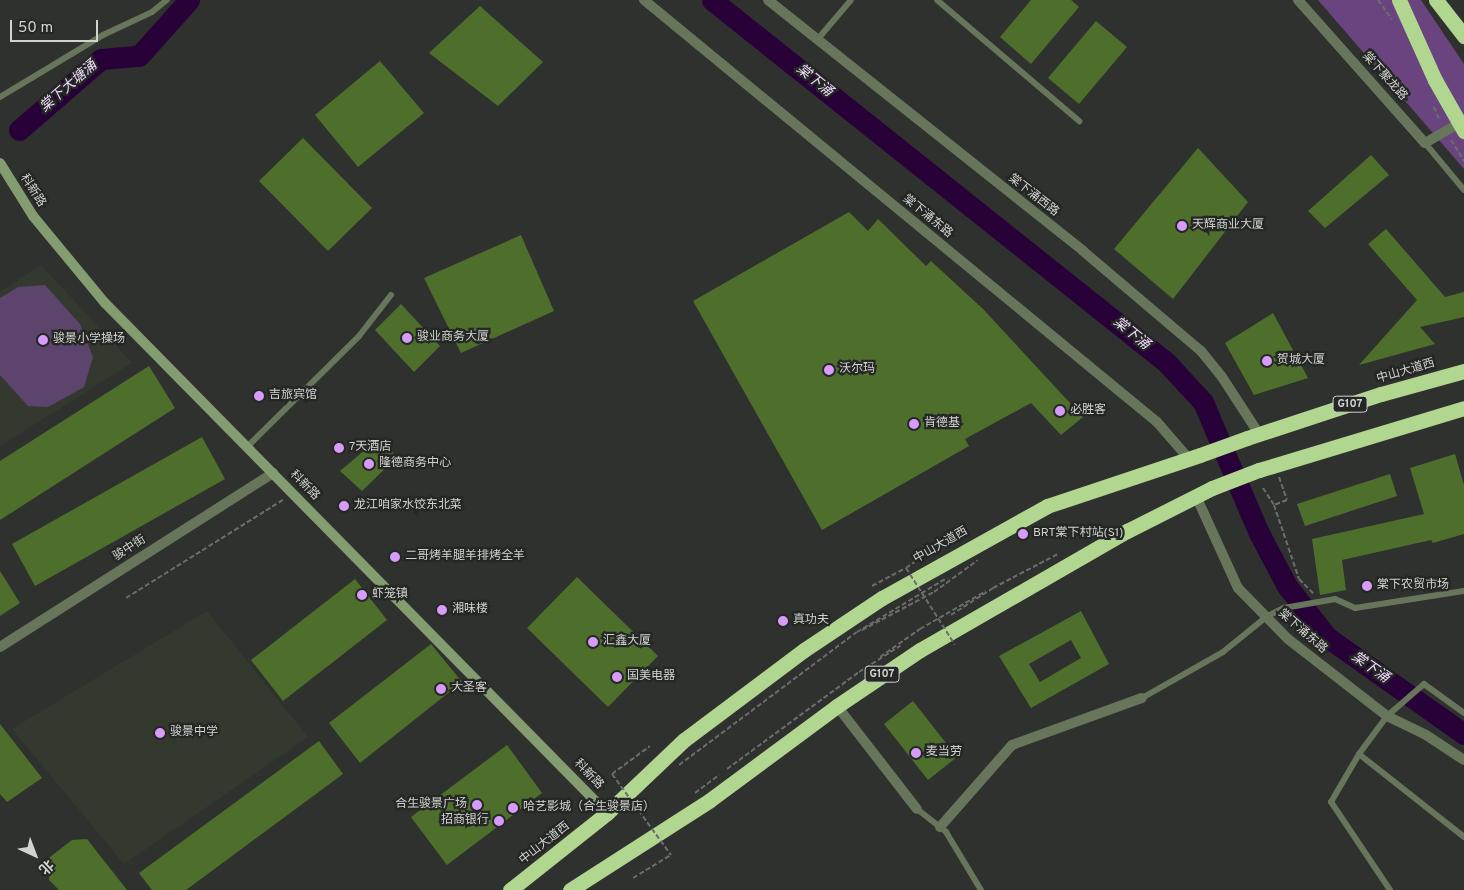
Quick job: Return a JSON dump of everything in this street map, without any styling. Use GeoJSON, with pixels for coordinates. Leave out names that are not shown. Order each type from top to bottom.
{"type":"FeatureCollection","features":[{"type":"Feature","properties":{"kind":"highway"},"geometry":{"type":"LineString","coordinates":[[1399,0],[1435,80],[1462,127]]}},
{"type":"Feature","properties":{"kind":"highway"},"geometry":{"type":"LineString","coordinates":[[1436,0],[1464,36]]}},
{"type":"Feature","properties":{"kind":"highway","name":"中山大道西"},"geometry":{"type":"LineString","coordinates":[[510,890],[607,813],[684,740],[804,650],[898,588],[1047,506],[1253,436],[1461,371]]}},
{"type":"Feature","properties":{"kind":"highway","name":"G107"},"geometry":{"type":"LineString","coordinates":[[570,890],[710,800],[837,706],[968,621],[1196,496],[1275,464],[1462,410]]}},
{"type":"Feature","properties":{"kind":"street","name":"棠下涌东路"},"geometry":{"type":"LineString","coordinates":[[644,0],[1157,422],[1195,457]]}},
{"type":"Feature","properties":{"kind":"street","name":"棠下涌西路"},"geometry":{"type":"LineString","coordinates":[[768,0],[1083,251],[1201,351],[1222,377],[1253,436]]}},
{"type":"Feature","properties":{"kind":"street","name":"棠下聚龙路"},"geometry":{"type":"LineString","coordinates":[[1298,0],[1425,142]]}},
{"type":"Feature","properties":{"kind":"street"},"geometry":{"type":"LineString","coordinates":[[1425,142],[1462,127]]}},
{"type":"Feature","properties":{"kind":"street","name":"科新路"},"geometry":{"type":"LineString","coordinates":[[0,163],[33,216],[76,270],[607,813]]}},
{"type":"Feature","properties":{"kind":"street","name":"骏中街"},"geometry":{"type":"LineString","coordinates":[[0,647],[273,473]]}},
{"type":"Feature","properties":{"kind":"street","name":"棠下涌东路"},"geometry":{"type":"LineString","coordinates":[[1196,496],[1238,588],[1288,639],[1388,716],[1426,735],[1464,760]]}},
{"type":"Feature","properties":{"kind":"street"},"geometry":{"type":"LineString","coordinates":[[940,827],[1012,745],[1142,698]]}},
{"type":"Feature","properties":{"kind":"street"},"geometry":{"type":"LineString","coordinates":[[837,706],[918,809]]}},
{"type":"Feature","properties":{"kind":"lane"},"geometry":{"type":"LineString","coordinates":[[0,96],[103,35],[152,12],[167,0]]}},
{"type":"Feature","properties":{"kind":"lane"},"geometry":{"type":"LineString","coordinates":[[818,40],[851,0]]}},
{"type":"Feature","properties":{"kind":"lane"},"geometry":{"type":"LineString","coordinates":[[937,0],[1079,121]]}},
{"type":"Feature","properties":{"kind":"lane"},"geometry":{"type":"LineString","coordinates":[[1425,142],[1464,190]]}},
{"type":"Feature","properties":{"kind":"lane"},"geometry":{"type":"LineString","coordinates":[[247,447],[359,336],[391,295]]}},
{"type":"Feature","properties":{"kind":"lane"},"geometry":{"type":"LineString","coordinates":[[1142,698],[1223,652],[1266,617],[1284,608],[1335,599],[1355,608],[1464,591]]}},
{"type":"Feature","properties":{"kind":"lane"},"geometry":{"type":"LineString","coordinates":[[1390,890],[1331,802],[1359,754],[1388,716],[1424,684],[1464,713]]}},
{"type":"Feature","properties":{"kind":"lane"},"geometry":{"type":"LineString","coordinates":[[1359,754],[1464,837]]}},
{"type":"Feature","properties":{"kind":"lane"},"geometry":{"type":"LineString","coordinates":[[918,809],[946,832],[981,890]]}},
{"type":"Feature","properties":{"kind":"path"},"geometry":{"type":"LineString","coordinates":[[1274,505],[1288,500],[1275,464]]}},
{"type":"Feature","properties":{"kind":"path"},"geometry":{"type":"LineString","coordinates":[[1263,488],[1274,505],[1299,579],[1321,601]]}},
{"type":"Feature","properties":{"kind":"path"},"geometry":{"type":"LineString","coordinates":[[126,598],[294,494]]}},
{"type":"Feature","properties":{"kind":"path"},"geometry":{"type":"LineString","coordinates":[[872,586],[906,568],[946,540]]}},
{"type":"Feature","properties":{"kind":"path"},"geometry":{"type":"LineString","coordinates":[[872,663],[920,629],[1065,550]]}},
{"type":"Feature","properties":{"kind":"path"},"geometry":{"type":"LineString","coordinates":[[857,632],[934,592],[972,567],[981,557]]}},
{"type":"Feature","properties":{"kind":"path"},"geometry":{"type":"LineString","coordinates":[[672,770],[857,632],[923,594],[969,563]]}},
{"type":"Feature","properties":{"kind":"path"},"geometry":{"type":"LineString","coordinates":[[906,568],[955,645]]}},
{"type":"Feature","properties":{"kind":"path"},"geometry":{"type":"LineString","coordinates":[[940,622],[993,588]]}},
{"type":"Feature","properties":{"kind":"path"},"geometry":{"type":"LineString","coordinates":[[633,878],[671,855],[612,774],[650,746]]}},
{"type":"Feature","properties":{"kind":"shaded area"},"geometry":{"type":"Polygon","coordinates":[[[1318,0],[1421,0],[1464,64],[1464,169],[1318,0]]]}},
{"type":"Feature","properties":{"kind":"shaded area","name":"骏景小学操场"},"geometry":{"type":"Polygon","coordinates":[[[41,265],[132,363],[0,446],[0,292],[41,265]]]}},
{"type":"Feature","properties":{"kind":"shaded area","name":"骏景小学操场"},"geometry":{"type":"Polygon","coordinates":[[[45,285],[80,324],[93,357],[84,387],[48,407],[28,406],[0,375],[0,298],[18,287],[45,285]]]}},
{"type":"Feature","properties":{"kind":"shaded area","name":"骏景中学"},"geometry":{"type":"Polygon","coordinates":[[[207,611],[308,737],[124,864],[12,729],[207,611]]]}},
{"type":"Feature","properties":{"kind":"building"},"geometry":{"type":"Polygon","coordinates":[[[1031,0],[1071,0],[1079,7],[1031,64],[1000,37],[1031,0]]]}},
{"type":"Feature","properties":{"kind":"building"},"geometry":{"type":"Polygon","coordinates":[[[480,6],[543,62],[498,106],[429,53],[480,6]]]}},
{"type":"Feature","properties":{"kind":"building"},"geometry":{"type":"Polygon","coordinates":[[[1096,21],[1127,47],[1079,104],[1048,78],[1096,21]]]}},
{"type":"Feature","properties":{"kind":"building"},"geometry":{"type":"Polygon","coordinates":[[[380,61],[424,113],[358,167],[315,115],[380,61]]]}},
{"type":"Feature","properties":{"kind":"building"},"geometry":{"type":"Polygon","coordinates":[[[303,138],[372,208],[328,251],[259,181],[303,138]]]}},
{"type":"Feature","properties":{"kind":"building","name":"天辉商业大厦"},"geometry":{"type":"Polygon","coordinates":[[[1198,148],[1248,202],[1173,299],[1114,249],[1198,148]]]}},
{"type":"Feature","properties":{"kind":"building"},"geometry":{"type":"Polygon","coordinates":[[[1371,155],[1389,175],[1325,228],[1308,211],[1371,155]]]}},
{"type":"Feature","properties":{"kind":"building","name":"沃尔玛"},"geometry":{"type":"Polygon","coordinates":[[[849,212],[868,231],[878,219],[926,266],[931,261],[983,309],[1083,417],[1061,435],[1031,403],[965,439],[969,446],[822,530],[693,301],[849,212]]]}},
{"type":"Feature","properties":{"kind":"building"},"geometry":{"type":"Polygon","coordinates":[[[1386,229],[1445,297],[1464,292],[1464,317],[1420,327],[1435,344],[1359,365],[1417,300],[1368,244],[1386,229]]]}},
{"type":"Feature","properties":{"kind":"building"},"geometry":{"type":"Polygon","coordinates":[[[521,235],[554,311],[461,353],[424,278],[521,235]]]}},
{"type":"Feature","properties":{"kind":"building","name":"骏业商务大厦"},"geometry":{"type":"Polygon","coordinates":[[[401,304],[440,346],[414,372],[375,330],[401,304]]]}},
{"type":"Feature","properties":{"kind":"building","name":"贺城大厦"},"geometry":{"type":"Polygon","coordinates":[[[1273,313],[1308,378],[1254,395],[1225,343],[1273,313]]]}},
{"type":"Feature","properties":{"kind":"building"},"geometry":{"type":"Polygon","coordinates":[[[149,366],[175,408],[0,520],[0,461],[149,366]]]}},
{"type":"Feature","properties":{"kind":"building"},"geometry":{"type":"Polygon","coordinates":[[[202,437],[225,479],[35,586],[12,544],[202,437]]]}},
{"type":"Feature","properties":{"kind":"building","name":"隆德商务中心"},"geometry":{"type":"Polygon","coordinates":[[[379,438],[397,457],[362,491],[340,471],[379,438]]]}},
{"type":"Feature","properties":{"kind":"building"},"geometry":{"type":"Polygon","coordinates":[[[1455,454],[1464,485],[1464,534],[1433,543],[1431,540],[1342,560],[1346,590],[1320,595],[1312,539],[1424,514],[1410,468],[1455,454]]]}},
{"type":"Feature","properties":{"kind":"building"},"geometry":{"type":"Polygon","coordinates":[[[1390,474],[1397,496],[1305,526],[1297,504],[1390,474]]]}},
{"type":"Feature","properties":{"kind":"building"},"geometry":{"type":"Polygon","coordinates":[[[0,571],[20,603],[0,616],[0,571]]]}},
{"type":"Feature","properties":{"kind":"building","name":"汇鑫大厦"},"geometry":{"type":"Polygon","coordinates":[[[577,577],[658,656],[608,707],[527,628],[577,577]]]}},
{"type":"Feature","properties":{"kind":"building"},"geometry":{"type":"Polygon","coordinates":[[[355,579],[387,620],[283,701],[251,660],[355,579]]]}},
{"type":"Feature","properties":{"kind":"building"},"geometry":{"type":"Polygon","coordinates":[[[1081,611],[1109,664],[1031,708],[999,656],[1081,611]],[[1071,640],[1029,664],[1040,682],[1081,658],[1071,640]]]}},
{"type":"Feature","properties":{"kind":"building"},"geometry":{"type":"Polygon","coordinates":[[[431,644],[462,682],[360,763],[329,723],[431,644]]]}},
{"type":"Feature","properties":{"kind":"building"},"geometry":{"type":"Polygon","coordinates":[[[913,701],[957,757],[928,780],[884,724],[913,701]]]}},
{"type":"Feature","properties":{"kind":"building"},"geometry":{"type":"Polygon","coordinates":[[[0,724],[42,778],[7,802],[0,794],[0,724]]]}},
{"type":"Feature","properties":{"kind":"building"},"geometry":{"type":"Polygon","coordinates":[[[319,741],[343,774],[186,890],[152,890],[139,873],[319,741]]]}},
{"type":"Feature","properties":{"kind":"building","name":"合生骏景广场"},"geometry":{"type":"Polygon","coordinates":[[[507,745],[542,793],[447,865],[411,817],[507,745]]]}},
{"type":"Feature","properties":{"kind":"building"},"geometry":{"type":"Polygon","coordinates":[[[87,839],[127,890],[59,890],[49,880],[50,857],[72,840],[87,839]]]}},
{"type":"Feature","properties":{"kind":"waterway","name":"棠下大塘涌"},"geometry":{"type":"LineString","coordinates":[[19,130],[101,59],[139,56],[189,0]]}},
{"type":"Feature","properties":{"kind":"waterway","name":"棠下涌"},"geometry":{"type":"LineString","coordinates":[[712,0],[1166,362],[1203,402],[1259,533],[1287,586],[1327,637],[1464,734]]}},
{"type":"Feature","properties":{"kind":"place","name":"天辉商业大厦"},"geometry":{"type":"Point","coordinates":[1182,226]}},
{"type":"Feature","properties":{"kind":"place","name":"骏业商务大厦"},"geometry":{"type":"Point","coordinates":[407,338]}},
{"type":"Feature","properties":{"kind":"place","name":"骏景小学操场"},"geometry":{"type":"Point","coordinates":[43,340]}},
{"type":"Feature","properties":{"kind":"place","name":"贺城大厦"},"geometry":{"type":"Point","coordinates":[1267,361]}},
{"type":"Feature","properties":{"kind":"place","name":"沃尔玛"},"geometry":{"type":"Point","coordinates":[829,370]}},
{"type":"Feature","properties":{"kind":"place","name":"吉旅宾馆"},"geometry":{"type":"Point","coordinates":[259,396]}},
{"type":"Feature","properties":{"kind":"place","name":"必胜客"},"geometry":{"type":"Point","coordinates":[1060,411]}},
{"type":"Feature","properties":{"kind":"place","name":"肯德基"},"geometry":{"type":"Point","coordinates":[914,424]}},
{"type":"Feature","properties":{"kind":"place","name":"7天酒店"},"geometry":{"type":"Point","coordinates":[339,448]}},
{"type":"Feature","properties":{"kind":"place","name":"隆德商务中心"},"geometry":{"type":"Point","coordinates":[369,464]}},
{"type":"Feature","properties":{"kind":"place","name":"龙江咱家水饺东北菜"},"geometry":{"type":"Point","coordinates":[344,506]}},
{"type":"Feature","properties":{"kind":"place","name":"BRT棠下村站(S1)"},"geometry":{"type":"Point","coordinates":[1023,534]}},
{"type":"Feature","properties":{"kind":"place","name":"二哥烤羊腿羊排烤全羊"},"geometry":{"type":"Point","coordinates":[395,557]}},
{"type":"Feature","properties":{"kind":"place","name":"棠下农贸市场"},"geometry":{"type":"Point","coordinates":[1367,586]}},
{"type":"Feature","properties":{"kind":"place","name":"虾笼镇"},"geometry":{"type":"Point","coordinates":[362,595]}},
{"type":"Feature","properties":{"kind":"place","name":"湘味楼"},"geometry":{"type":"Point","coordinates":[442,610]}},
{"type":"Feature","properties":{"kind":"place","name":"真功夫"},"geometry":{"type":"Point","coordinates":[783,621]}},
{"type":"Feature","properties":{"kind":"place","name":"汇鑫大厦"},"geometry":{"type":"Point","coordinates":[593,642]}},
{"type":"Feature","properties":{"kind":"place","name":"国美电器"},"geometry":{"type":"Point","coordinates":[617,677]}},
{"type":"Feature","properties":{"kind":"place","name":"大圣客"},"geometry":{"type":"Point","coordinates":[441,689]}},
{"type":"Feature","properties":{"kind":"place","name":"骏景中学"},"geometry":{"type":"Point","coordinates":[160,733]}},
{"type":"Feature","properties":{"kind":"place","name":"麦当劳"},"geometry":{"type":"Point","coordinates":[916,753]}},
{"type":"Feature","properties":{"kind":"place","name":"合生骏景广场"},"geometry":{"type":"Point","coordinates":[477,805]}},
{"type":"Feature","properties":{"kind":"place","name":"哈艺影城（合生骏景店）"},"geometry":{"type":"Point","coordinates":[513,808]}},
{"type":"Feature","properties":{"kind":"place","name":"招商银行"},"geometry":{"type":"Point","coordinates":[499,821]}}]}
